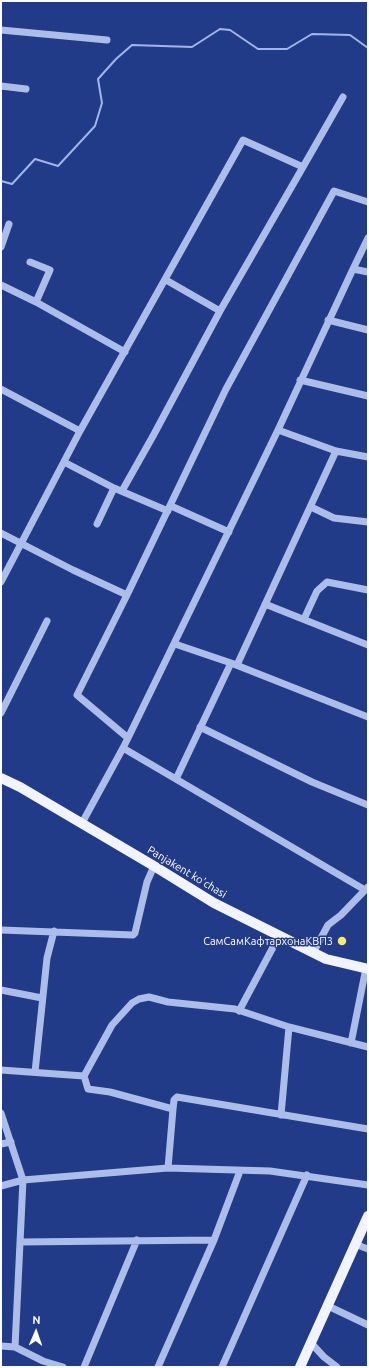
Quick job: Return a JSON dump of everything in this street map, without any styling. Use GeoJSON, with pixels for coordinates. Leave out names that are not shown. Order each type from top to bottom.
{"type":"FeatureCollection","features":[{"type":"Feature","properties":{"kind":"main road","name":"Panjakent ko'chasi"},"geometry":{"type":"LineString","coordinates":[[1,778],[82,823],[214,903],[313,953],[338,963],[367,968]]}},
{"type":"Feature","properties":{"kind":"main road"},"geometry":{"type":"LineString","coordinates":[[300,1367],[368,1216]]}},
{"type":"Feature","properties":{"kind":"street"},"geometry":{"type":"LineString","coordinates":[[1,30],[107,40]]}},
{"type":"Feature","properties":{"kind":"street"},"geometry":{"type":"LineString","coordinates":[[1,86],[26,89]]}},
{"type":"Feature","properties":{"kind":"street"},"geometry":{"type":"LineString","coordinates":[[122,491],[220,311],[343,97]]}},
{"type":"Feature","properties":{"kind":"street"},"geometry":{"type":"LineString","coordinates":[[1,582],[80,431],[244,140],[303,167]]}},
{"type":"Feature","properties":{"kind":"street"},"geometry":{"type":"LineString","coordinates":[[128,738],[77,695],[226,389],[334,191],[368,202]]}},
{"type":"Feature","properties":{"kind":"street"},"geometry":{"type":"LineString","coordinates":[[1,247],[9,224]]}},
{"type":"Feature","properties":{"kind":"street"},"geometry":{"type":"LineString","coordinates":[[82,823],[123,748],[175,644],[368,238]]}},
{"type":"Feature","properties":{"kind":"street"},"geometry":{"type":"LineString","coordinates":[[30,262],[50,270],[36,302]]}},
{"type":"Feature","properties":{"kind":"street"},"geometry":{"type":"LineString","coordinates":[[352,269],[368,272]]}},
{"type":"Feature","properties":{"kind":"street"},"geometry":{"type":"LineString","coordinates":[[166,280],[220,311]]}},
{"type":"Feature","properties":{"kind":"street"},"geometry":{"type":"LineString","coordinates":[[1,285],[36,302],[124,352]]}},
{"type":"Feature","properties":{"kind":"street"},"geometry":{"type":"LineString","coordinates":[[328,320],[368,330]]}},
{"type":"Feature","properties":{"kind":"street"},"geometry":{"type":"LineString","coordinates":[[300,380],[368,396]]}},
{"type":"Feature","properties":{"kind":"street"},"geometry":{"type":"LineString","coordinates":[[1,389],[80,431]]}},
{"type":"Feature","properties":{"kind":"street"},"geometry":{"type":"LineString","coordinates":[[278,430],[336,451],[368,457]]}},
{"type":"Feature","properties":{"kind":"street"},"geometry":{"type":"LineString","coordinates":[[175,644],[237,665],[311,508],[336,451]]}},
{"type":"Feature","properties":{"kind":"street"},"geometry":{"type":"LineString","coordinates":[[64,462],[114,488],[229,532]]}},
{"type":"Feature","properties":{"kind":"street"},"geometry":{"type":"LineString","coordinates":[[97,524],[114,488]]}},
{"type":"Feature","properties":{"kind":"street"},"geometry":{"type":"LineString","coordinates":[[311,508],[334,518],[368,522]]}},
{"type":"Feature","properties":{"kind":"street"},"geometry":{"type":"LineString","coordinates":[[1,532],[21,544],[127,595]]}},
{"type":"Feature","properties":{"kind":"street"},"geometry":{"type":"LineString","coordinates":[[304,619],[317,590],[327,582],[368,590]]}},
{"type":"Feature","properties":{"kind":"street"},"geometry":{"type":"LineString","coordinates":[[265,604],[368,645]]}},
{"type":"Feature","properties":{"kind":"street"},"geometry":{"type":"LineString","coordinates":[[1,713],[47,621]]}},
{"type":"Feature","properties":{"kind":"street"},"geometry":{"type":"LineString","coordinates":[[231,663],[368,717]]}},
{"type":"Feature","properties":{"kind":"street"},"geometry":{"type":"LineString","coordinates":[[176,779],[231,663]]}},
{"type":"Feature","properties":{"kind":"street"},"geometry":{"type":"LineString","coordinates":[[200,727],[312,782],[368,806]]}},
{"type":"Feature","properties":{"kind":"street"},"geometry":{"type":"LineString","coordinates":[[123,748],[366,888],[341,915],[328,925],[313,953]]}},
{"type":"Feature","properties":{"kind":"street"},"geometry":{"type":"LineString","coordinates":[[1,930],[133,935],[135,933],[147,882],[154,866]]}},
{"type":"Feature","properties":{"kind":"street"},"geometry":{"type":"LineString","coordinates":[[35,1072],[47,958],[54,931]]}},
{"type":"Feature","properties":{"kind":"street"},"geometry":{"type":"LineString","coordinates":[[239,1011],[279,936]]}},
{"type":"Feature","properties":{"kind":"street"},"geometry":{"type":"LineString","coordinates":[[351,1043],[367,968]]}},
{"type":"Feature","properties":{"kind":"street"},"geometry":{"type":"LineString","coordinates":[[1,990],[42,998]]}},
{"type":"Feature","properties":{"kind":"street"},"geometry":{"type":"LineString","coordinates":[[173,1109],[110,1092],[88,1089],[84,1076],[112,1025],[132,1003],[139,999],[149,997],[168,1002],[239,1011],[289,1027],[368,1047]]}},
{"type":"Feature","properties":{"kind":"street"},"geometry":{"type":"LineString","coordinates":[[281,1115],[289,1027]]}},
{"type":"Feature","properties":{"kind":"street"},"geometry":{"type":"LineString","coordinates":[[1,1070],[84,1076]]}},
{"type":"Feature","properties":{"kind":"street"},"geometry":{"type":"LineString","coordinates":[[168,1168],[174,1100],[178,1097],[368,1129]]}},
{"type":"Feature","properties":{"kind":"street"},"geometry":{"type":"LineString","coordinates":[[1,1113],[23,1180],[16,1347]]}},
{"type":"Feature","properties":{"kind":"street"},"geometry":{"type":"LineString","coordinates":[[1,1144],[11,1142]]}},
{"type":"Feature","properties":{"kind":"street"},"geometry":{"type":"LineString","coordinates":[[1,1186],[23,1180],[168,1168],[270,1171],[307,1175],[368,1185]]}},
{"type":"Feature","properties":{"kind":"street"},"geometry":{"type":"LineString","coordinates":[[158,1367],[214,1240],[240,1171]]}},
{"type":"Feature","properties":{"kind":"street"},"geometry":{"type":"LineString","coordinates":[[222,1367],[307,1175]]}},
{"type":"Feature","properties":{"kind":"street"},"geometry":{"type":"LineString","coordinates":[[84,1367],[137,1240]]}},
{"type":"Feature","properties":{"kind":"street"},"geometry":{"type":"LineString","coordinates":[[21,1242],[214,1240]]}},
{"type":"Feature","properties":{"kind":"street"},"geometry":{"type":"LineString","coordinates":[[356,1244],[368,1249]]}},
{"type":"Feature","properties":{"kind":"street"},"geometry":{"type":"LineString","coordinates":[[328,1306],[368,1325]]}},
{"type":"Feature","properties":{"kind":"street"},"geometry":{"type":"LineString","coordinates":[[311,1343],[324,1357],[337,1367]]}},
{"type":"Feature","properties":{"kind":"street"},"geometry":{"type":"LineString","coordinates":[[1,1346],[16,1347],[43,1364],[63,1367]]}},
{"type":"Feature","properties":{"kind":"waterway"},"geometry":{"type":"LineString","coordinates":[[1,181],[12,184],[35,159],[58,166],[95,126],[102,103],[98,79],[116,59],[132,45],[192,47],[220,29],[230,30],[258,49],[287,49],[312,34],[350,35],[368,48]]}},
{"type":"Feature","properties":{"kind":"place","name":"СамСамКафтархонаКВП3"},"geometry":{"type":"Point","coordinates":[342,941]}}]}
